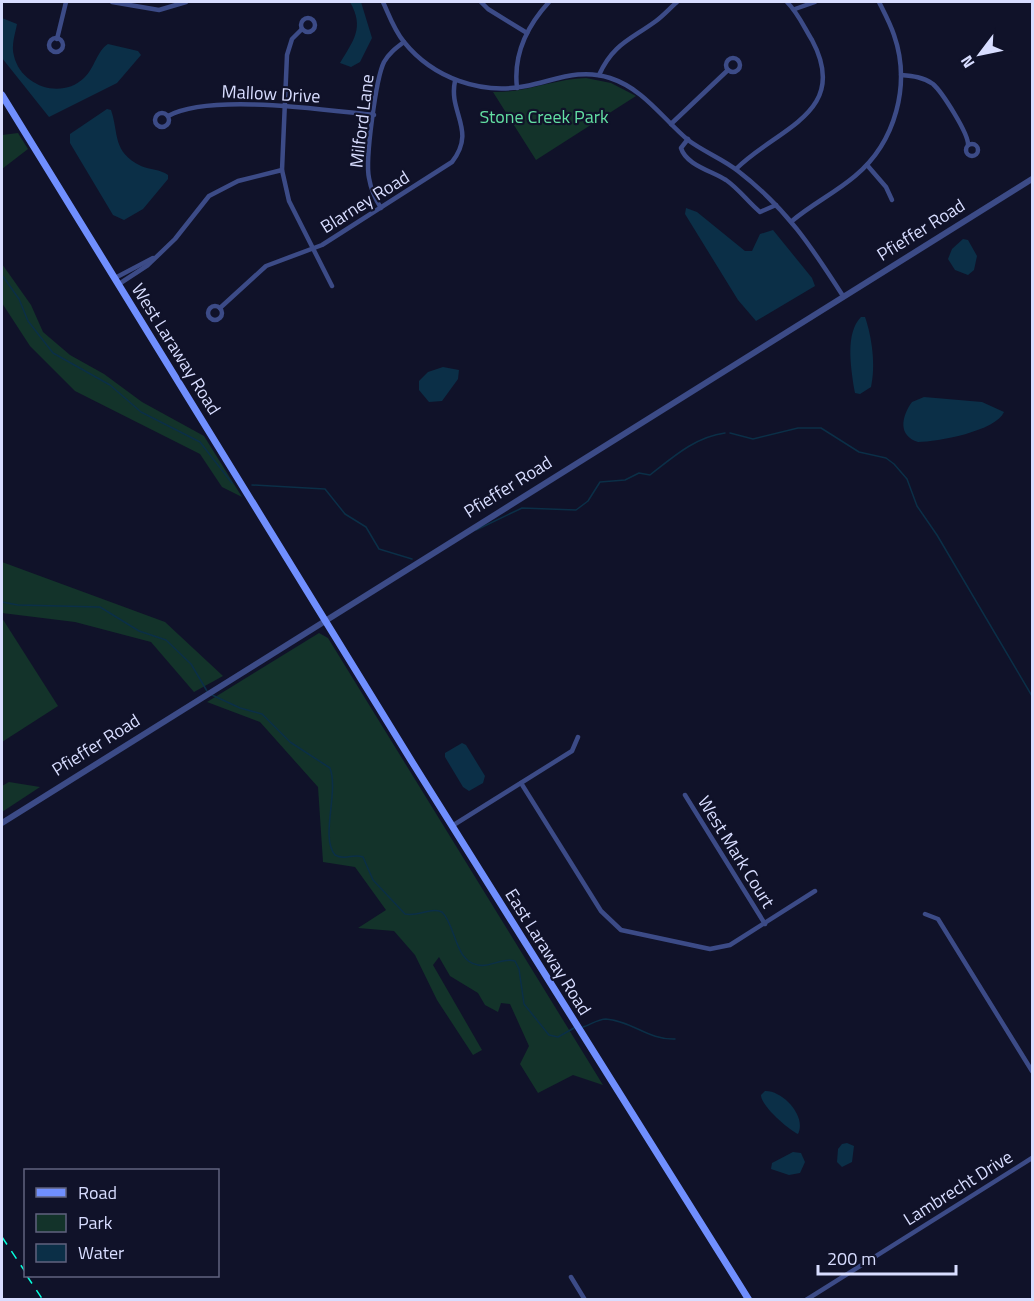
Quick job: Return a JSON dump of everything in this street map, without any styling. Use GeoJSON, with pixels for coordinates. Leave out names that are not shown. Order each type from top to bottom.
{"type":"FeatureCollection","features":[{"type":"Feature","properties":{"kind":"main road","name":"West Laraway Road"},"geometry":{"type":"LineString","coordinates":[[2,95],[326,618]]}},
{"type":"Feature","properties":{"kind":"main road","name":"East Laraway Road"},"geometry":{"type":"LineString","coordinates":[[326,618],[452,826],[749,1299]]}},
{"type":"Feature","properties":{"kind":"street"},"geometry":{"type":"LineString","coordinates":[[57,39],[66,2]]}},
{"type":"Feature","properties":{"kind":"street"},"geometry":{"type":"LineString","coordinates":[[112,2],[159,10],[184,2]]}},
{"type":"Feature","properties":{"kind":"street"},"geometry":{"type":"LineString","coordinates":[[383,2],[404,42],[438,71],[455,81],[482,88],[517,88],[565,75],[599,75],[621,82],[638,92],[688,140],[736,169],[776,205],[807,239],[843,296]]}},
{"type":"Feature","properties":{"kind":"street"},"geometry":{"type":"LineString","coordinates":[[482,2],[488,9],[527,33]]}},
{"type":"Feature","properties":{"kind":"street"},"geometry":{"type":"LineString","coordinates":[[517,88],[517,57],[527,33],[549,2]]}},
{"type":"Feature","properties":{"kind":"street"},"geometry":{"type":"LineString","coordinates":[[599,75],[608,56],[617,46],[655,22],[677,2]]}},
{"type":"Feature","properties":{"kind":"street"},"geometry":{"type":"LineString","coordinates":[[736,169],[756,151],[802,120],[812,111],[821,93],[823,64],[795,9],[787,2]]}},
{"type":"Feature","properties":{"kind":"street"},"geometry":{"type":"LineString","coordinates":[[795,9],[815,2]]}},
{"type":"Feature","properties":{"kind":"street"},"geometry":{"type":"LineString","coordinates":[[792,221],[867,165],[880,148],[893,121],[902,75],[894,34],[879,2]]}},
{"type":"Feature","properties":{"kind":"street"},"geometry":{"type":"LineString","coordinates":[[302,30],[292,39],[288,49],[282,170],[289,201],[312,250],[332,285]]}},
{"type":"Feature","properties":{"kind":"street","name":"Milford Lane"},"geometry":{"type":"LineString","coordinates":[[381,208],[373,195],[368,176],[374,115],[383,64],[392,51],[404,42]]}},
{"type":"Feature","properties":{"kind":"street"},"geometry":{"type":"LineString","coordinates":[[671,124],[728,70]]}},
{"type":"Feature","properties":{"kind":"street"},"geometry":{"type":"LineString","coordinates":[[902,75],[923,78],[937,88],[963,130],[968,145]]}},
{"type":"Feature","properties":{"kind":"street","name":"Blarney Road"},"geometry":{"type":"LineString","coordinates":[[220,308],[266,266],[312,250],[447,166],[459,152],[464,132],[453,99],[455,81]]}},
{"type":"Feature","properties":{"kind":"street","name":"Mallow Drive"},"geometry":{"type":"LineString","coordinates":[[168,116],[201,105],[284,107],[374,115]]}},
{"type":"Feature","properties":{"kind":"street"},"geometry":{"type":"LineString","coordinates":[[688,140],[681,148],[683,155],[689,161],[728,181],[760,212],[776,205]]}},
{"type":"Feature","properties":{"kind":"street"},"geometry":{"type":"LineString","coordinates":[[867,165],[886,187],[892,200]]}},
{"type":"Feature","properties":{"kind":"street"},"geometry":{"type":"LineString","coordinates":[[117,281],[148,265],[175,239],[201,205],[218,190],[238,181],[282,170]]}},
{"type":"Feature","properties":{"kind":"street","name":"Pfieffer Road"},"geometry":{"type":"LineString","coordinates":[[2,822],[1032,179]]}},
{"type":"Feature","properties":{"kind":"street"},"geometry":{"type":"LineString","coordinates":[[452,826],[572,751],[578,737]]}},
{"type":"Feature","properties":{"kind":"street"},"geometry":{"type":"LineString","coordinates":[[521,783],[602,912],[621,930],[710,949],[730,945],[815,891]]}},
{"type":"Feature","properties":{"kind":"street","name":"West Mark Court"},"geometry":{"type":"LineString","coordinates":[[685,795],[765,924]]}},
{"type":"Feature","properties":{"kind":"street"},"geometry":{"type":"LineString","coordinates":[[925,914],[938,919],[1032,1071]]}},
{"type":"Feature","properties":{"kind":"street","name":"Lambrecht Drive"},"geometry":{"type":"LineString","coordinates":[[806,1299],[1032,1158]]}},
{"type":"Feature","properties":{"kind":"street"},"geometry":{"type":"LineString","coordinates":[[571,1277],[585,1299]]}},
{"type":"Feature","properties":{"kind":"green space","name":"Stone Creek Park"},"geometry":{"type":"Polygon","coordinates":[[[586,78],[611,83],[636,96],[536,160],[493,92],[586,78]]]}},
{"type":"Feature","properties":{"kind":"green space"},"geometry":{"type":"Polygon","coordinates":[[[18,133],[28,149],[2,169],[2,135],[18,133]]]}},
{"type":"Feature","properties":{"kind":"green space"},"geometry":{"type":"Polygon","coordinates":[[[2,264],[31,305],[43,332],[70,355],[104,374],[142,402],[204,436],[242,497],[222,487],[200,454],[75,391],[30,346],[2,303],[2,264]]]}},
{"type":"Feature","properties":{"kind":"green space"},"geometry":{"type":"Polygon","coordinates":[[[2,562],[165,622],[223,676],[194,692],[151,642],[75,622],[2,613],[2,562]]]}},
{"type":"Feature","properties":{"kind":"green space"},"geometry":{"type":"Polygon","coordinates":[[[2,618],[58,706],[2,742],[2,618]]]}},
{"type":"Feature","properties":{"kind":"green space"},"geometry":{"type":"Polygon","coordinates":[[[319,633],[328,638],[603,1085],[573,1075],[538,1093],[520,1064],[529,1046],[510,1004],[501,1003],[498,1012],[485,1005],[478,993],[450,976],[439,957],[433,965],[482,1050],[473,1055],[437,1000],[415,955],[394,931],[358,928],[386,910],[355,867],[323,862],[318,787],[260,722],[207,702],[319,633]]]}},
{"type":"Feature","properties":{"kind":"green space"},"geometry":{"type":"Polygon","coordinates":[[[9,782],[40,787],[2,812],[2,786],[9,782]]]}},
{"type":"Feature","properties":{"kind":"water"},"geometry":{"type":"Polygon","coordinates":[[[350,2],[361,2],[372,38],[360,62],[351,67],[340,63],[353,41],[357,27],[357,19],[350,2]]]}},
{"type":"Feature","properties":{"kind":"water"},"geometry":{"type":"Polygon","coordinates":[[[2,18],[17,24],[13,48],[18,66],[33,82],[54,89],[75,85],[84,78],[108,44],[138,51],[141,55],[117,83],[49,117],[2,58],[2,18]]]}},
{"type":"Feature","properties":{"kind":"water"},"geometry":{"type":"Polygon","coordinates":[[[107,109],[111,110],[118,141],[125,155],[141,166],[168,175],[168,179],[143,209],[124,220],[113,215],[70,143],[70,134],[107,109]]]}},
{"type":"Feature","properties":{"kind":"water"},"geometry":{"type":"Polygon","coordinates":[[[686,208],[697,212],[745,251],[752,251],[760,234],[773,230],[812,278],[815,286],[756,321],[738,300],[685,214],[686,208]]]}},
{"type":"Feature","properties":{"kind":"water"},"geometry":{"type":"Polygon","coordinates":[[[963,239],[968,240],[977,256],[974,270],[968,275],[955,270],[948,259],[952,249],[963,239]]]}},
{"type":"Feature","properties":{"kind":"water"},"geometry":{"type":"Polygon","coordinates":[[[861,317],[865,317],[870,333],[873,370],[871,387],[860,394],[855,393],[850,351],[853,332],[861,317]]]}},
{"type":"Feature","properties":{"kind":"water"},"geometry":{"type":"Polygon","coordinates":[[[443,367],[459,370],[458,379],[442,401],[429,402],[419,390],[419,381],[428,372],[443,367]]]}},
{"type":"Feature","properties":{"kind":"water"},"geometry":{"type":"Polygon","coordinates":[[[924,397],[982,402],[1004,412],[999,419],[978,430],[951,438],[918,442],[907,435],[903,425],[905,414],[912,402],[924,397]]]}},
{"type":"Feature","properties":{"kind":"water"},"geometry":{"type":"Polygon","coordinates":[[[462,743],[466,745],[485,776],[483,783],[469,791],[463,787],[445,757],[445,753],[462,743]]]}},
{"type":"Feature","properties":{"kind":"water"},"geometry":{"type":"Polygon","coordinates":[[[765,1091],[779,1095],[791,1105],[799,1120],[798,1134],[770,1111],[762,1100],[761,1095],[765,1091]]]}},
{"type":"Feature","properties":{"kind":"water"},"geometry":{"type":"Polygon","coordinates":[[[847,1143],[854,1146],[852,1162],[842,1167],[837,1162],[838,1149],[842,1144],[847,1143]]]}},
{"type":"Feature","properties":{"kind":"water"},"geometry":{"type":"Polygon","coordinates":[[[793,1152],[801,1153],[805,1162],[800,1173],[789,1175],[771,1169],[772,1163],[793,1152]]]}},
{"type":"Feature","properties":{"kind":"waterway"},"geometry":{"type":"LineString","coordinates":[[2,275],[19,299],[28,321],[53,353],[110,385],[141,412],[200,442],[232,483]]}},
{"type":"Feature","properties":{"kind":"waterway"},"geometry":{"type":"LineString","coordinates":[[730,433],[753,439],[798,428],[821,428],[859,452],[886,458],[894,464],[907,479],[917,506],[937,535],[1032,696]]}},
{"type":"Feature","properties":{"kind":"waterway"},"geometry":{"type":"LineString","coordinates":[[476,530],[522,508],[576,510],[588,501],[600,482],[625,480],[639,473],[650,475],[694,443],[725,433]]}},
{"type":"Feature","properties":{"kind":"waterway"},"geometry":{"type":"LineString","coordinates":[[252,485],[325,489],[345,514],[366,527],[379,549],[412,559]]}},
{"type":"Feature","properties":{"kind":"waterway"},"geometry":{"type":"LineString","coordinates":[[2,602],[18,605],[100,607],[139,631],[166,640],[191,664],[207,691]]}},
{"type":"Feature","properties":{"kind":"waterway"},"geometry":{"type":"LineString","coordinates":[[212,695],[240,708],[262,714],[290,742],[330,768],[332,790],[329,837],[335,855],[363,857],[373,880],[405,914],[442,912],[447,918],[460,950],[470,962],[483,966],[505,960],[515,961],[519,969],[524,1004],[549,1035],[558,1037],[574,1028]]}},
{"type":"Feature","properties":{"kind":"waterway"},"geometry":{"type":"LineString","coordinates":[[583,1027],[600,1020],[615,1020],[656,1037],[675,1039]]}},
{"type":"Feature","properties":{"kind":"railway"},"geometry":{"type":"LineString","coordinates":[[2,1237],[24,1270]]}},
{"type":"Feature","properties":{"kind":"railway"},"geometry":{"type":"LineString","coordinates":[[28,1277],[43,1300]]}}]}
